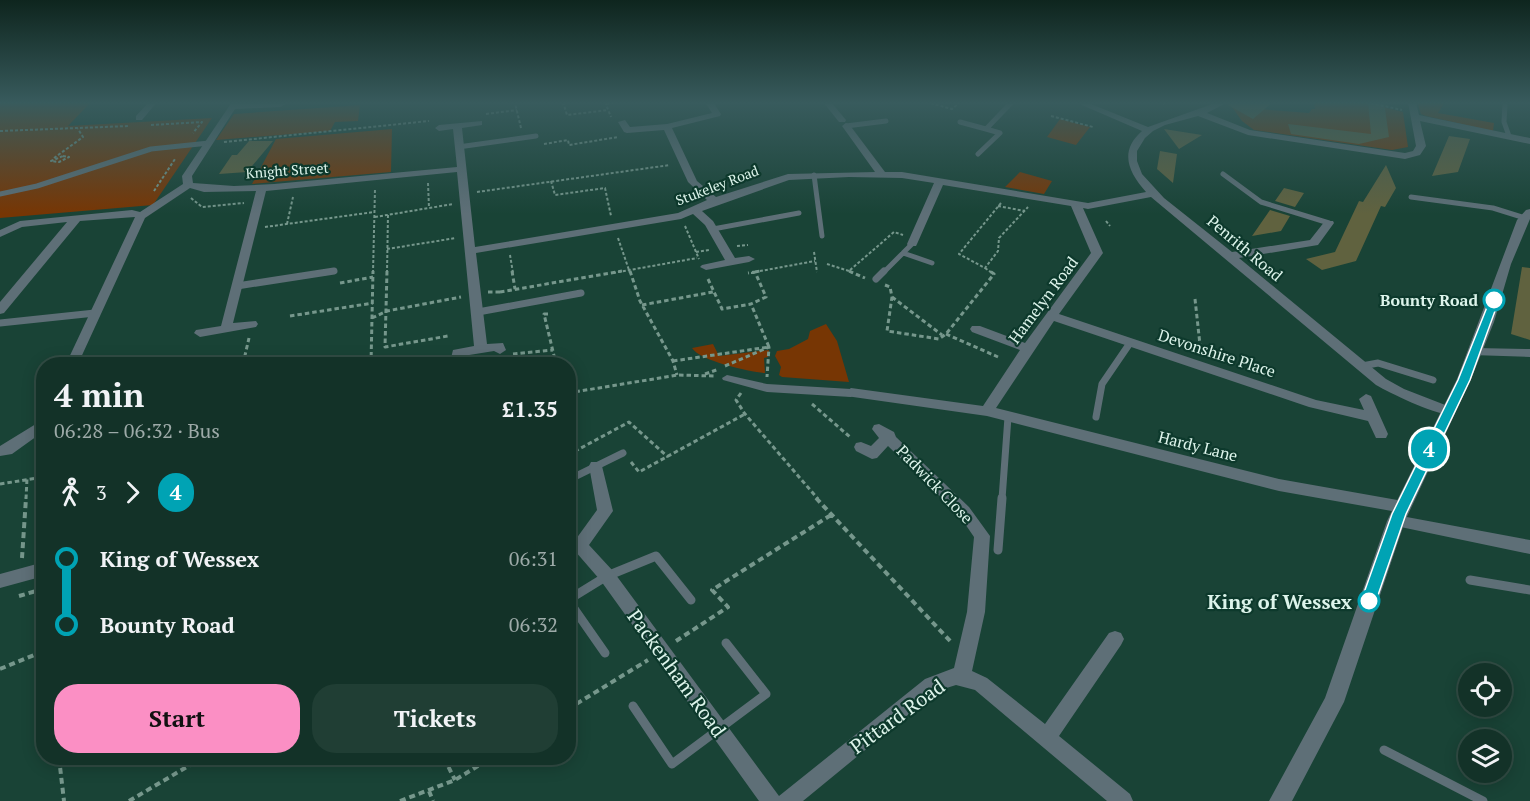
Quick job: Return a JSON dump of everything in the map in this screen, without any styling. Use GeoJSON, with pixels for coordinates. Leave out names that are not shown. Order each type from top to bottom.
{"type":"FeatureCollection","features":[{"type":"Feature","properties":{"kind":"street"},"geometry":{"type":"LineString","coordinates":[[75,357],[141,216],[188,185],[187,177],[211,139]]}},
{"type":"Feature","properties":{"kind":"street"},"geometry":{"type":"LineString","coordinates":[[458,139],[481,349]]}},
{"type":"Feature","properties":{"kind":"street"},"geometry":{"type":"LineString","coordinates":[[673,139],[693,182],[714,201]]}},
{"type":"Feature","properties":{"kind":"street"},"geometry":{"type":"LineString","coordinates":[[857,139],[882,174]]}},
{"type":"Feature","properties":{"kind":"street","name":"Penrith Road"},"geometry":{"type":"LineString","coordinates":[[1141,139],[1134,148],[1131,159],[1136,174],[1154,193],[1362,366],[1399,392],[1448,411]]}},
{"type":"Feature","properties":{"kind":"street"},"geometry":{"type":"LineString","coordinates":[[1295,139],[1400,156],[1415,154],[1420,150],[1419,139]]}},
{"type":"Feature","properties":{"kind":"street","name":"Knight Street"},"geometry":{"type":"LineString","coordinates":[[188,185],[200,190],[262,188],[460,168]]}},
{"type":"Feature","properties":{"kind":"street","name":"Stukeley Road"},"geometry":{"type":"LineString","coordinates":[[469,251],[681,216],[714,201],[776,179],[814,175],[882,174],[1076,205],[1106,204],[1154,193]]}},
{"type":"Feature","properties":{"kind":"street"},"geometry":{"type":"LineString","coordinates":[[912,244],[939,182]]}},
{"type":"Feature","properties":{"kind":"street"},"geometry":{"type":"LineString","coordinates":[[226,328],[262,188]]}},
{"type":"Feature","properties":{"kind":"street","name":"Hamelyn Road"},"geometry":{"type":"LineString","coordinates":[[987,411],[1028,348],[1098,253],[1076,205]]}},
{"type":"Feature","properties":{"kind":"street"},"geometry":{"type":"LineString","coordinates":[[696,211],[713,230],[732,262]]}},
{"type":"Feature","properties":{"kind":"street"},"geometry":{"type":"LineString","coordinates":[[0,234],[20,224],[132,213],[141,216]]}},
{"type":"Feature","properties":{"kind":"street"},"geometry":{"type":"LineString","coordinates":[[1280,801],[1334,702],[1400,514],[1476,351],[1505,264],[1528,215]]}},
{"type":"Feature","properties":{"kind":"street"},"geometry":{"type":"LineString","coordinates":[[0,310],[76,219]]}},
{"type":"Feature","properties":{"kind":"street"},"geometry":{"type":"LineString","coordinates":[[1229,255],[1314,243],[1329,222]]}},
{"type":"Feature","properties":{"kind":"street"},"geometry":{"type":"LineString","coordinates":[[706,270],[749,259]]}},
{"type":"Feature","properties":{"kind":"street","name":"Devonshire Place"},"geometry":{"type":"LineString","coordinates":[[1051,316],[1314,404],[1373,417]]}},
{"type":"Feature","properties":{"kind":"street"},"geometry":{"type":"LineString","coordinates":[[200,333],[252,324]]}},
{"type":"Feature","properties":{"kind":"street"},"geometry":{"type":"LineString","coordinates":[[976,329],[1028,348]]}},
{"type":"Feature","properties":{"kind":"street"},"geometry":{"type":"LineString","coordinates":[[457,357],[457,353],[499,346],[505,352]]}},
{"type":"Feature","properties":{"kind":"street"},"geometry":{"type":"LineString","coordinates":[[1476,351],[1530,353]]}},
{"type":"Feature","properties":{"kind":"street"},"geometry":{"type":"LineString","coordinates":[[727,378],[767,388],[851,393]]}},
{"type":"Feature","properties":{"kind":"street","name":"Hardy Lane"},"geometry":{"type":"LineString","coordinates":[[851,393],[987,411],[1530,547]]}},
{"type":"Feature","properties":{"kind":"street"},"geometry":{"type":"LineString","coordinates":[[1366,399],[1381,434]]}},
{"type":"Feature","properties":{"kind":"street"},"geometry":{"type":"LineString","coordinates":[[0,451],[7,450],[36,430]]}},
{"type":"Feature","properties":{"kind":"street","name":"Padwick Close"},"geometry":{"type":"LineString","coordinates":[[861,447],[872,454],[884,433],[964,511],[982,536],[976,612],[962,675]]}},
{"type":"Feature","properties":{"kind":"street","name":"Packenham Road"},"geometry":{"type":"LineString","coordinates":[[576,543],[605,511],[596,466]]}},
{"type":"Feature","properties":{"kind":"street","name":"Packenham Road"},"geometry":{"type":"LineString","coordinates":[[576,547],[607,576],[771,801]]}},
{"type":"Feature","properties":{"kind":"street"},"geometry":{"type":"LineString","coordinates":[[0,581],[36,571]]}},
{"type":"Feature","properties":{"kind":"street"},"geometry":{"type":"LineString","coordinates":[[1047,737],[1115,639]]}},
{"type":"Feature","properties":{"kind":"street","name":"Pittard Road"},"geometry":{"type":"LineString","coordinates":[[787,801],[931,685],[951,676],[962,675],[981,684],[1123,801]]}},
{"type":"Feature","properties":{"kind":"lane"},"geometry":{"type":"LineString","coordinates":[[458,147],[512,139]]}},
{"type":"Feature","properties":{"kind":"lane"},"geometry":{"type":"LineString","coordinates":[[978,154],[993,139]]}},
{"type":"Feature","properties":{"kind":"lane"},"geometry":{"type":"LineString","coordinates":[[0,194],[26,189],[151,149],[176,147],[187,143],[209,143]]}},
{"type":"Feature","properties":{"kind":"lane"},"geometry":{"type":"LineString","coordinates":[[1223,174],[1261,202],[1329,222]]}},
{"type":"Feature","properties":{"kind":"lane"},"geometry":{"type":"LineString","coordinates":[[814,175],[822,236]]}},
{"type":"Feature","properties":{"kind":"lane"},"geometry":{"type":"LineString","coordinates":[[1411,197],[1528,215]]}},
{"type":"Feature","properties":{"kind":"lane"},"geometry":{"type":"LineString","coordinates":[[713,230],[799,213]]}},
{"type":"Feature","properties":{"kind":"lane"},"geometry":{"type":"LineString","coordinates":[[876,279],[912,244]]}},
{"type":"Feature","properties":{"kind":"lane"},"geometry":{"type":"LineString","coordinates":[[903,253],[932,263]]}},
{"type":"Feature","properties":{"kind":"lane"},"geometry":{"type":"LineString","coordinates":[[237,286],[334,271]]}},
{"type":"Feature","properties":{"kind":"lane"},"geometry":{"type":"LineString","coordinates":[[478,312],[581,293]]}},
{"type":"Feature","properties":{"kind":"lane"},"geometry":{"type":"LineString","coordinates":[[0,323],[95,313]]}},
{"type":"Feature","properties":{"kind":"lane"},"geometry":{"type":"LineString","coordinates":[[1096,417],[1102,384],[1130,343]]}},
{"type":"Feature","properties":{"kind":"lane"},"geometry":{"type":"LineString","coordinates":[[1362,366],[1378,363],[1434,380]]}},
{"type":"Feature","properties":{"kind":"lane"},"geometry":{"type":"LineString","coordinates":[[998,550],[1008,417]]}},
{"type":"Feature","properties":{"kind":"lane"},"geometry":{"type":"LineString","coordinates":[[576,476],[623,453]]}},
{"type":"Feature","properties":{"kind":"lane"},"geometry":{"type":"LineString","coordinates":[[576,595],[607,576],[656,556],[691,600]]}},
{"type":"Feature","properties":{"kind":"lane"},"geometry":{"type":"LineString","coordinates":[[1470,580],[1530,590]]}},
{"type":"Feature","properties":{"kind":"lane"},"geometry":{"type":"LineString","coordinates":[[576,611],[605,653]]}},
{"type":"Feature","properties":{"kind":"lane"},"geometry":{"type":"LineString","coordinates":[[633,706],[672,764],[717,728],[766,694],[726,643]]}},
{"type":"Feature","properties":{"kind":"lane"},"geometry":{"type":"LineString","coordinates":[[1384,750],[1483,801]]}},
{"type":"Feature","properties":{"kind":"path"},"geometry":{"type":"LineString","coordinates":[[54,158],[69,157],[55,163],[51,161],[54,158],[80,139]]}},
{"type":"Feature","properties":{"kind":"path"},"geometry":{"type":"LineString","coordinates":[[150,196],[179,154],[176,147],[188,139]]}},
{"type":"Feature","properties":{"kind":"path"},"geometry":{"type":"LineString","coordinates":[[209,143],[250,139]]}},
{"type":"Feature","properties":{"kind":"path"},"geometry":{"type":"LineString","coordinates":[[536,145],[568,140],[569,145],[609,139]]}},
{"type":"Feature","properties":{"kind":"path"},"geometry":{"type":"LineString","coordinates":[[472,193],[684,163]]}},
{"type":"Feature","properties":{"kind":"path"},"geometry":{"type":"LineString","coordinates":[[551,181],[555,195],[605,188],[613,223]]}},
{"type":"Feature","properties":{"kind":"path"},"geometry":{"type":"LineString","coordinates":[[371,357],[376,184]]}},
{"type":"Feature","properties":{"kind":"path"},"geometry":{"type":"LineString","coordinates":[[287,224],[297,185]]}},
{"type":"Feature","properties":{"kind":"path"},"geometry":{"type":"LineString","coordinates":[[998,357],[944,335],[892,297],[887,331],[939,339],[944,335],[994,274],[959,254],[1008,194]]}},
{"type":"Feature","properties":{"kind":"path"},"geometry":{"type":"LineString","coordinates":[[985,268],[998,251],[999,238],[1036,199]]}},
{"type":"Feature","properties":{"kind":"path"},"geometry":{"type":"LineString","coordinates":[[375,216],[458,204]]}},
{"type":"Feature","properties":{"kind":"path"},"geometry":{"type":"LineString","coordinates":[[998,206],[1025,211]]}},
{"type":"Feature","properties":{"kind":"path"},"geometry":{"type":"LineString","coordinates":[[253,229],[374,212]]}},
{"type":"Feature","properties":{"kind":"path"},"geometry":{"type":"LineString","coordinates":[[388,214],[385,347],[448,336]]}},
{"type":"Feature","properties":{"kind":"path"},"geometry":{"type":"LineString","coordinates":[[500,292],[698,258],[681,216]]}},
{"type":"Feature","properties":{"kind":"path"},"geometry":{"type":"LineString","coordinates":[[1106,221],[1110,226]]}},
{"type":"Feature","properties":{"kind":"path"},"geometry":{"type":"LineString","coordinates":[[615,231],[642,305],[673,361],[678,375]]}},
{"type":"Feature","properties":{"kind":"path"},"geometry":{"type":"LineString","coordinates":[[387,249],[461,237]]}},
{"type":"Feature","properties":{"kind":"path"},"geometry":{"type":"LineString","coordinates":[[509,244],[515,289]]}},
{"type":"Feature","properties":{"kind":"path"},"geometry":{"type":"LineString","coordinates":[[814,252],[817,272]]}},
{"type":"Feature","properties":{"kind":"path"},"geometry":{"type":"LineString","coordinates":[[743,274],[815,261]]}},
{"type":"Feature","properties":{"kind":"path"},"geometry":{"type":"LineString","coordinates":[[827,264],[849,272]]}},
{"type":"Feature","properties":{"kind":"path"},"geometry":{"type":"LineString","coordinates":[[706,270],[708,280],[722,309],[751,304],[766,297],[755,272]]}},
{"type":"Feature","properties":{"kind":"path"},"geometry":{"type":"LineString","coordinates":[[339,284],[373,277]]}},
{"type":"Feature","properties":{"kind":"path"},"geometry":{"type":"LineString","coordinates":[[708,280],[720,278]]}},
{"type":"Feature","properties":{"kind":"path"},"geometry":{"type":"LineString","coordinates":[[642,305],[713,292]]}},
{"type":"Feature","properties":{"kind":"path"},"geometry":{"type":"LineString","coordinates":[[372,318],[387,311],[476,294]]}},
{"type":"Feature","properties":{"kind":"path"},"geometry":{"type":"LineString","coordinates":[[1195,299],[1202,367]]}},
{"type":"Feature","properties":{"kind":"path"},"geometry":{"type":"LineString","coordinates":[[290,316],[373,303]]}},
{"type":"Feature","properties":{"kind":"path"},"geometry":{"type":"LineString","coordinates":[[751,304],[769,347],[767,388]]}},
{"type":"Feature","properties":{"kind":"path"},"geometry":{"type":"LineString","coordinates":[[544,314],[554,357]]}},
{"type":"Feature","properties":{"kind":"path"},"geometry":{"type":"LineString","coordinates":[[245,357],[252,324]]}},
{"type":"Feature","properties":{"kind":"path"},"geometry":{"type":"LineString","coordinates":[[673,361],[769,347]]}},
{"type":"Feature","properties":{"kind":"path"},"geometry":{"type":"LineString","coordinates":[[705,375],[769,347]]}},
{"type":"Feature","properties":{"kind":"path"},"geometry":{"type":"LineString","coordinates":[[505,352],[553,350]]}},
{"type":"Feature","properties":{"kind":"path"},"geometry":{"type":"LineString","coordinates":[[576,392],[678,375],[727,378]]}},
{"type":"Feature","properties":{"kind":"path"},"geometry":{"type":"LineString","coordinates":[[747,384],[736,400],[745,414],[831,515],[955,646]]}},
{"type":"Feature","properties":{"kind":"path"},"geometry":{"type":"LineString","coordinates":[[799,390],[861,447]]}},
{"type":"Feature","properties":{"kind":"path"},"geometry":{"type":"LineString","coordinates":[[623,453],[639,472],[745,414]]}},
{"type":"Feature","properties":{"kind":"path"},"geometry":{"type":"LineString","coordinates":[[576,451],[629,422],[668,457]]}},
{"type":"Feature","properties":{"kind":"path"},"geometry":{"type":"LineString","coordinates":[[0,484],[36,478]]}},
{"type":"Feature","properties":{"kind":"path"},"geometry":{"type":"LineString","coordinates":[[22,565],[27,480]]}},
{"type":"Feature","properties":{"kind":"path"},"geometry":{"type":"LineString","coordinates":[[576,705],[728,607],[712,590],[831,515]]}},
{"type":"Feature","properties":{"kind":"path"},"geometry":{"type":"LineString","coordinates":[[19,596],[36,591]]}},
{"type":"Feature","properties":{"kind":"path"},"geometry":{"type":"LineString","coordinates":[[0,669],[36,654]]}},
{"type":"Feature","properties":{"kind":"path"},"geometry":{"type":"LineString","coordinates":[[60,765],[64,801]]}},
{"type":"Feature","properties":{"kind":"path"},"geometry":{"type":"LineString","coordinates":[[129,801],[189,765]]}},
{"type":"Feature","properties":{"kind":"path"},"geometry":{"type":"LineString","coordinates":[[448,765],[455,780]]}},
{"type":"Feature","properties":{"kind":"path"},"geometry":{"type":"LineString","coordinates":[[400,801],[455,780],[480,765]]}},
{"type":"Feature","properties":{"kind":"path"},"geometry":{"type":"LineString","coordinates":[[429,791],[434,801]]}},
{"type":"Feature","properties":{"kind":"shaded area"},"geometry":{"type":"Polygon","coordinates":[[[0,139],[198,139],[153,205],[0,218],[0,139]]]}},
{"type":"Feature","properties":{"kind":"shaded area"},"geometry":{"type":"Polygon","coordinates":[[[276,139],[392,139],[391,172],[252,184],[276,139]]]}},
{"type":"Feature","properties":{"kind":"shaded area"},"geometry":{"type":"Polygon","coordinates":[[[1056,139],[1080,139],[1076,145],[1056,139]]]}},
{"type":"Feature","properties":{"kind":"shaded area"},"geometry":{"type":"Polygon","coordinates":[[[1319,139],[1407,139],[1408,147],[1392,150],[1319,139]]]}},
{"type":"Feature","properties":{"kind":"shaded area"},"geometry":{"type":"Polygon","coordinates":[[[1020,172],[1052,181],[1044,194],[1005,187],[1020,172]]]}},
{"type":"Feature","properties":{"kind":"shaded area"},"geometry":{"type":"Polygon","coordinates":[[[826,324],[837,341],[849,382],[779,375],[781,367],[775,356],[777,351],[789,349],[808,339],[810,331],[826,324]]]}},
{"type":"Feature","properties":{"kind":"shaded area"},"geometry":{"type":"Polygon","coordinates":[[[713,344],[719,356],[769,350],[768,357],[764,358],[765,373],[715,361],[697,353],[692,348],[713,344]]]}},
{"type":"Feature","properties":{"kind":"building"},"geometry":{"type":"Polygon","coordinates":[[[1172,139],[1195,139],[1179,149],[1172,139]]]}},
{"type":"Feature","properties":{"kind":"building"},"geometry":{"type":"Polygon","coordinates":[[[1328,139],[1379,139],[1359,144],[1328,139]]]}},
{"type":"Feature","properties":{"kind":"building"},"geometry":{"type":"Polygon","coordinates":[[[1448,139],[1470,139],[1458,172],[1432,176],[1448,139]]]}},
{"type":"Feature","properties":{"kind":"building"},"geometry":{"type":"Polygon","coordinates":[[[249,141],[273,141],[247,172],[219,174],[232,155],[237,155],[249,141]]]}},
{"type":"Feature","properties":{"kind":"building"},"geometry":{"type":"Polygon","coordinates":[[[1160,151],[1177,154],[1173,183],[1157,169],[1160,151]]]}},
{"type":"Feature","properties":{"kind":"building"},"geometry":{"type":"Polygon","coordinates":[[[1386,165],[1396,188],[1385,207],[1381,206],[1356,261],[1322,270],[1306,259],[1335,252],[1359,201],[1363,202],[1386,165]]]}},
{"type":"Feature","properties":{"kind":"building"},"geometry":{"type":"Polygon","coordinates":[[[1284,188],[1304,193],[1295,207],[1275,201],[1284,188]]]}},
{"type":"Feature","properties":{"kind":"building"},"geometry":{"type":"Polygon","coordinates":[[[1270,210],[1290,216],[1281,231],[1252,236],[1270,210]]]}},
{"type":"Feature","properties":{"kind":"building"},"geometry":{"type":"Polygon","coordinates":[[[1522,267],[1530,268],[1530,340],[1511,334],[1522,267]]]}},
{"type":"Feature","properties":{"kind":"bus line","name":"4"},"geometry":{"type":"LineString","coordinates":[[1369,601],[1399,514],[1464,380],[1494,300]]}},
{"type":"Feature","properties":{"kind":"place","name":"Bounty Road"},"geometry":{"type":"Point","coordinates":[1494,300]}},
{"type":"Feature","properties":{"kind":"place","name":"King of Wessex"},"geometry":{"type":"Point","coordinates":[1369,601]}}]}
